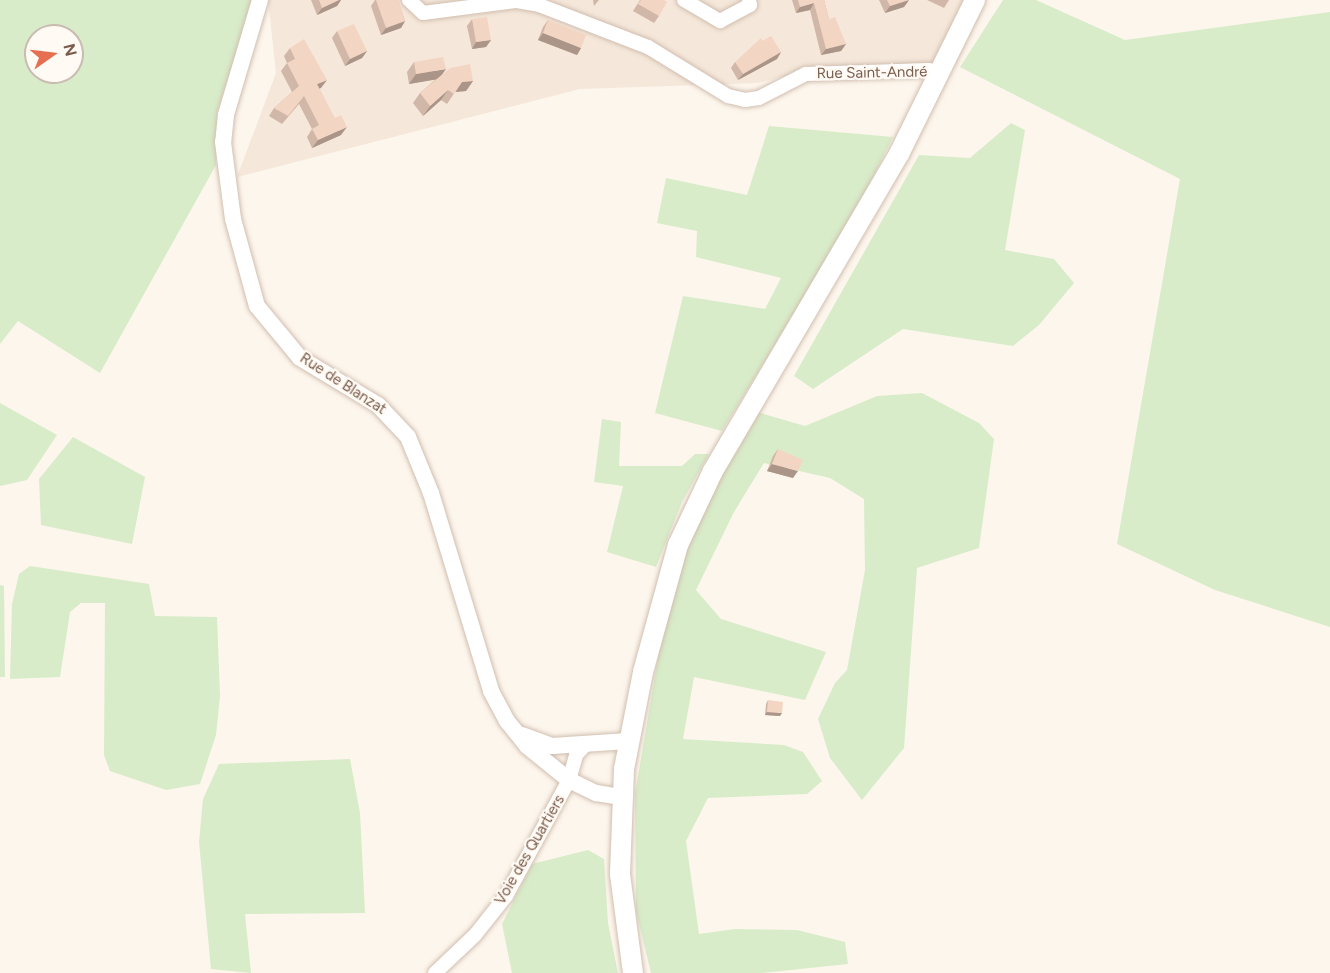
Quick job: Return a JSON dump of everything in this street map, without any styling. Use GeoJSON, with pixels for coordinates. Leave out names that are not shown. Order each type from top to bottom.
{"type":"FeatureCollection","features":[{"type":"Feature","properties":{"kind":"main road"},"geometry":{"type":"LineString","coordinates":[[633,973],[620,874],[622,796],[628,741],[667,576],[694,507],[857,230],[975,0]]}},
{"type":"Feature","properties":{"kind":"street","name":"Rue de Blanzat"},"geometry":{"type":"LineString","coordinates":[[260,0],[226,115],[223,142],[228,189],[249,284],[261,313],[290,349],[313,368],[388,412],[408,437],[431,493],[491,691],[514,730],[526,746],[569,780],[596,793],[622,796]]}},
{"type":"Feature","properties":{"kind":"street","name":"Rue Saint-André"},"geometry":{"type":"LineString","coordinates":[[410,0],[423,14],[507,2],[535,4],[648,47],[728,96],[745,100],[759,98],[806,74],[929,69],[939,74]]}},
{"type":"Feature","properties":{"kind":"street"},"geometry":{"type":"LineString","coordinates":[[684,0],[720,21],[750,5],[749,0]]}},
{"type":"Feature","properties":{"kind":"street"},"geometry":{"type":"LineString","coordinates":[[514,730],[552,746],[628,741]]}},
{"type":"Feature","properties":{"kind":"street","name":"Voie des Quartiers"},"geometry":{"type":"LineString","coordinates":[[435,973],[475,935],[506,896],[569,780],[576,755],[586,744]]}},
{"type":"Feature","properties":{"kind":"shaded area"},"geometry":{"type":"Polygon","coordinates":[[[268,0],[974,0],[936,65],[808,70],[758,83],[580,89],[237,177],[276,73],[268,0]]]}},
{"type":"Feature","properties":{"kind":"green space"},"geometry":{"type":"Polygon","coordinates":[[[0,0],[253,0],[217,113],[216,165],[100,373],[18,321],[0,344],[0,0]]]}},
{"type":"Feature","properties":{"kind":"green space"},"geometry":{"type":"Polygon","coordinates":[[[1003,0],[1036,0],[1125,40],[1330,12],[1330,627],[1215,590],[1117,544],[1180,179],[960,67],[1003,0]]]}},
{"type":"Feature","properties":{"kind":"green space"},"geometry":{"type":"Polygon","coordinates":[[[1011,123],[1025,130],[1005,250],[1054,259],[1074,283],[1039,325],[1013,346],[903,329],[813,389],[794,376],[919,155],[970,158],[1011,123]]]}},
{"type":"Feature","properties":{"kind":"green space"},"geometry":{"type":"Polygon","coordinates":[[[769,126],[893,137],[854,215],[722,431],[655,413],[683,296],[765,309],[781,278],[696,257],[697,231],[657,223],[666,178],[747,195],[769,126]]]}},
{"type":"Feature","properties":{"kind":"green space"},"geometry":{"type":"Polygon","coordinates":[[[922,393],[979,423],[994,439],[979,548],[917,568],[904,748],[862,800],[830,758],[818,719],[835,683],[847,670],[865,570],[864,499],[830,478],[764,463],[734,512],[696,590],[721,619],[826,652],[805,700],[694,677],[683,739],[784,745],[803,752],[822,781],[807,794],[708,798],[686,841],[699,934],[735,929],[797,930],[845,942],[848,964],[762,973],[651,973],[636,911],[635,794],[666,610],[683,551],[725,465],[757,412],[805,426],[877,396],[922,393]]]}},
{"type":"Feature","properties":{"kind":"green space"},"geometry":{"type":"Polygon","coordinates":[[[0,403],[57,435],[27,480],[0,486],[0,403]]]}},
{"type":"Feature","properties":{"kind":"green space"},"geometry":{"type":"Polygon","coordinates":[[[602,419],[621,422],[619,466],[682,466],[695,454],[709,454],[682,502],[656,567],[607,552],[623,486],[594,482],[602,419]]]}},
{"type":"Feature","properties":{"kind":"green space"},"geometry":{"type":"Polygon","coordinates":[[[73,437],[145,477],[132,544],[41,525],[39,479],[73,437]]]}},
{"type":"Feature","properties":{"kind":"green space"},"geometry":{"type":"Polygon","coordinates":[[[30,566],[149,584],[155,616],[217,617],[220,696],[216,735],[200,784],[166,790],[110,771],[104,755],[105,603],[81,603],[70,612],[60,677],[10,679],[12,604],[19,574],[30,566]]]}},
{"type":"Feature","properties":{"kind":"green space"},"geometry":{"type":"Polygon","coordinates":[[[0,585],[4,586],[5,677],[0,677],[0,585]]]}},
{"type":"Feature","properties":{"kind":"green space"},"geometry":{"type":"Polygon","coordinates":[[[350,759],[360,813],[365,913],[245,914],[251,973],[211,969],[199,842],[203,799],[219,764],[350,759]]]}},
{"type":"Feature","properties":{"kind":"green space"},"geometry":{"type":"Polygon","coordinates":[[[588,850],[604,859],[608,923],[618,973],[512,973],[502,924],[532,864],[588,850]]]}},
{"type":"Feature","properties":{"kind":"building"},"geometry":{"type":"Polygon","coordinates":[[[319,0],[339,0],[322,8],[319,0]]]}},
{"type":"Feature","properties":{"kind":"building"},"geometry":{"type":"Polygon","coordinates":[[[376,0],[398,0],[405,21],[386,28],[376,0]]]}},
{"type":"Feature","properties":{"kind":"building"},"geometry":{"type":"Polygon","coordinates":[[[641,0],[667,2],[659,16],[638,4],[641,0]]]}},
{"type":"Feature","properties":{"kind":"building"},"geometry":{"type":"Polygon","coordinates":[[[798,0],[824,0],[829,19],[835,17],[846,44],[826,49],[814,3],[800,7],[798,0]]]}},
{"type":"Feature","properties":{"kind":"building"},"geometry":{"type":"Polygon","coordinates":[[[887,0],[909,0],[890,6],[887,0]]]}},
{"type":"Feature","properties":{"kind":"building"},"geometry":{"type":"Polygon","coordinates":[[[487,17],[491,40],[476,42],[472,19],[487,17]]]}},
{"type":"Feature","properties":{"kind":"building"},"geometry":{"type":"Polygon","coordinates":[[[548,20],[586,35],[581,48],[543,33],[548,20]]]}},
{"type":"Feature","properties":{"kind":"building"},"geometry":{"type":"Polygon","coordinates":[[[354,24],[367,51],[350,59],[337,31],[354,24]]]}},
{"type":"Feature","properties":{"kind":"building"},"geometry":{"type":"Polygon","coordinates":[[[771,36],[781,52],[743,74],[735,62],[761,38],[762,41],[771,36]]]}},
{"type":"Feature","properties":{"kind":"building"},"geometry":{"type":"Polygon","coordinates":[[[304,39],[327,80],[317,84],[335,118],[341,115],[347,127],[318,140],[312,129],[319,125],[304,96],[288,116],[274,108],[299,86],[287,63],[295,59],[290,48],[304,39]]]}},
{"type":"Feature","properties":{"kind":"building"},"geometry":{"type":"Polygon","coordinates":[[[443,57],[446,69],[416,74],[414,62],[443,57]]]}},
{"type":"Feature","properties":{"kind":"building"},"geometry":{"type":"Polygon","coordinates":[[[470,64],[473,81],[462,82],[454,94],[448,90],[430,106],[420,93],[450,68],[470,64]]]}},
{"type":"Feature","properties":{"kind":"building"},"geometry":{"type":"Polygon","coordinates":[[[778,449],[803,460],[798,471],[772,464],[778,449]]]}},
{"type":"Feature","properties":{"kind":"building"},"geometry":{"type":"Polygon","coordinates":[[[768,700],[783,702],[782,713],[767,712],[768,700]]]}}]}
